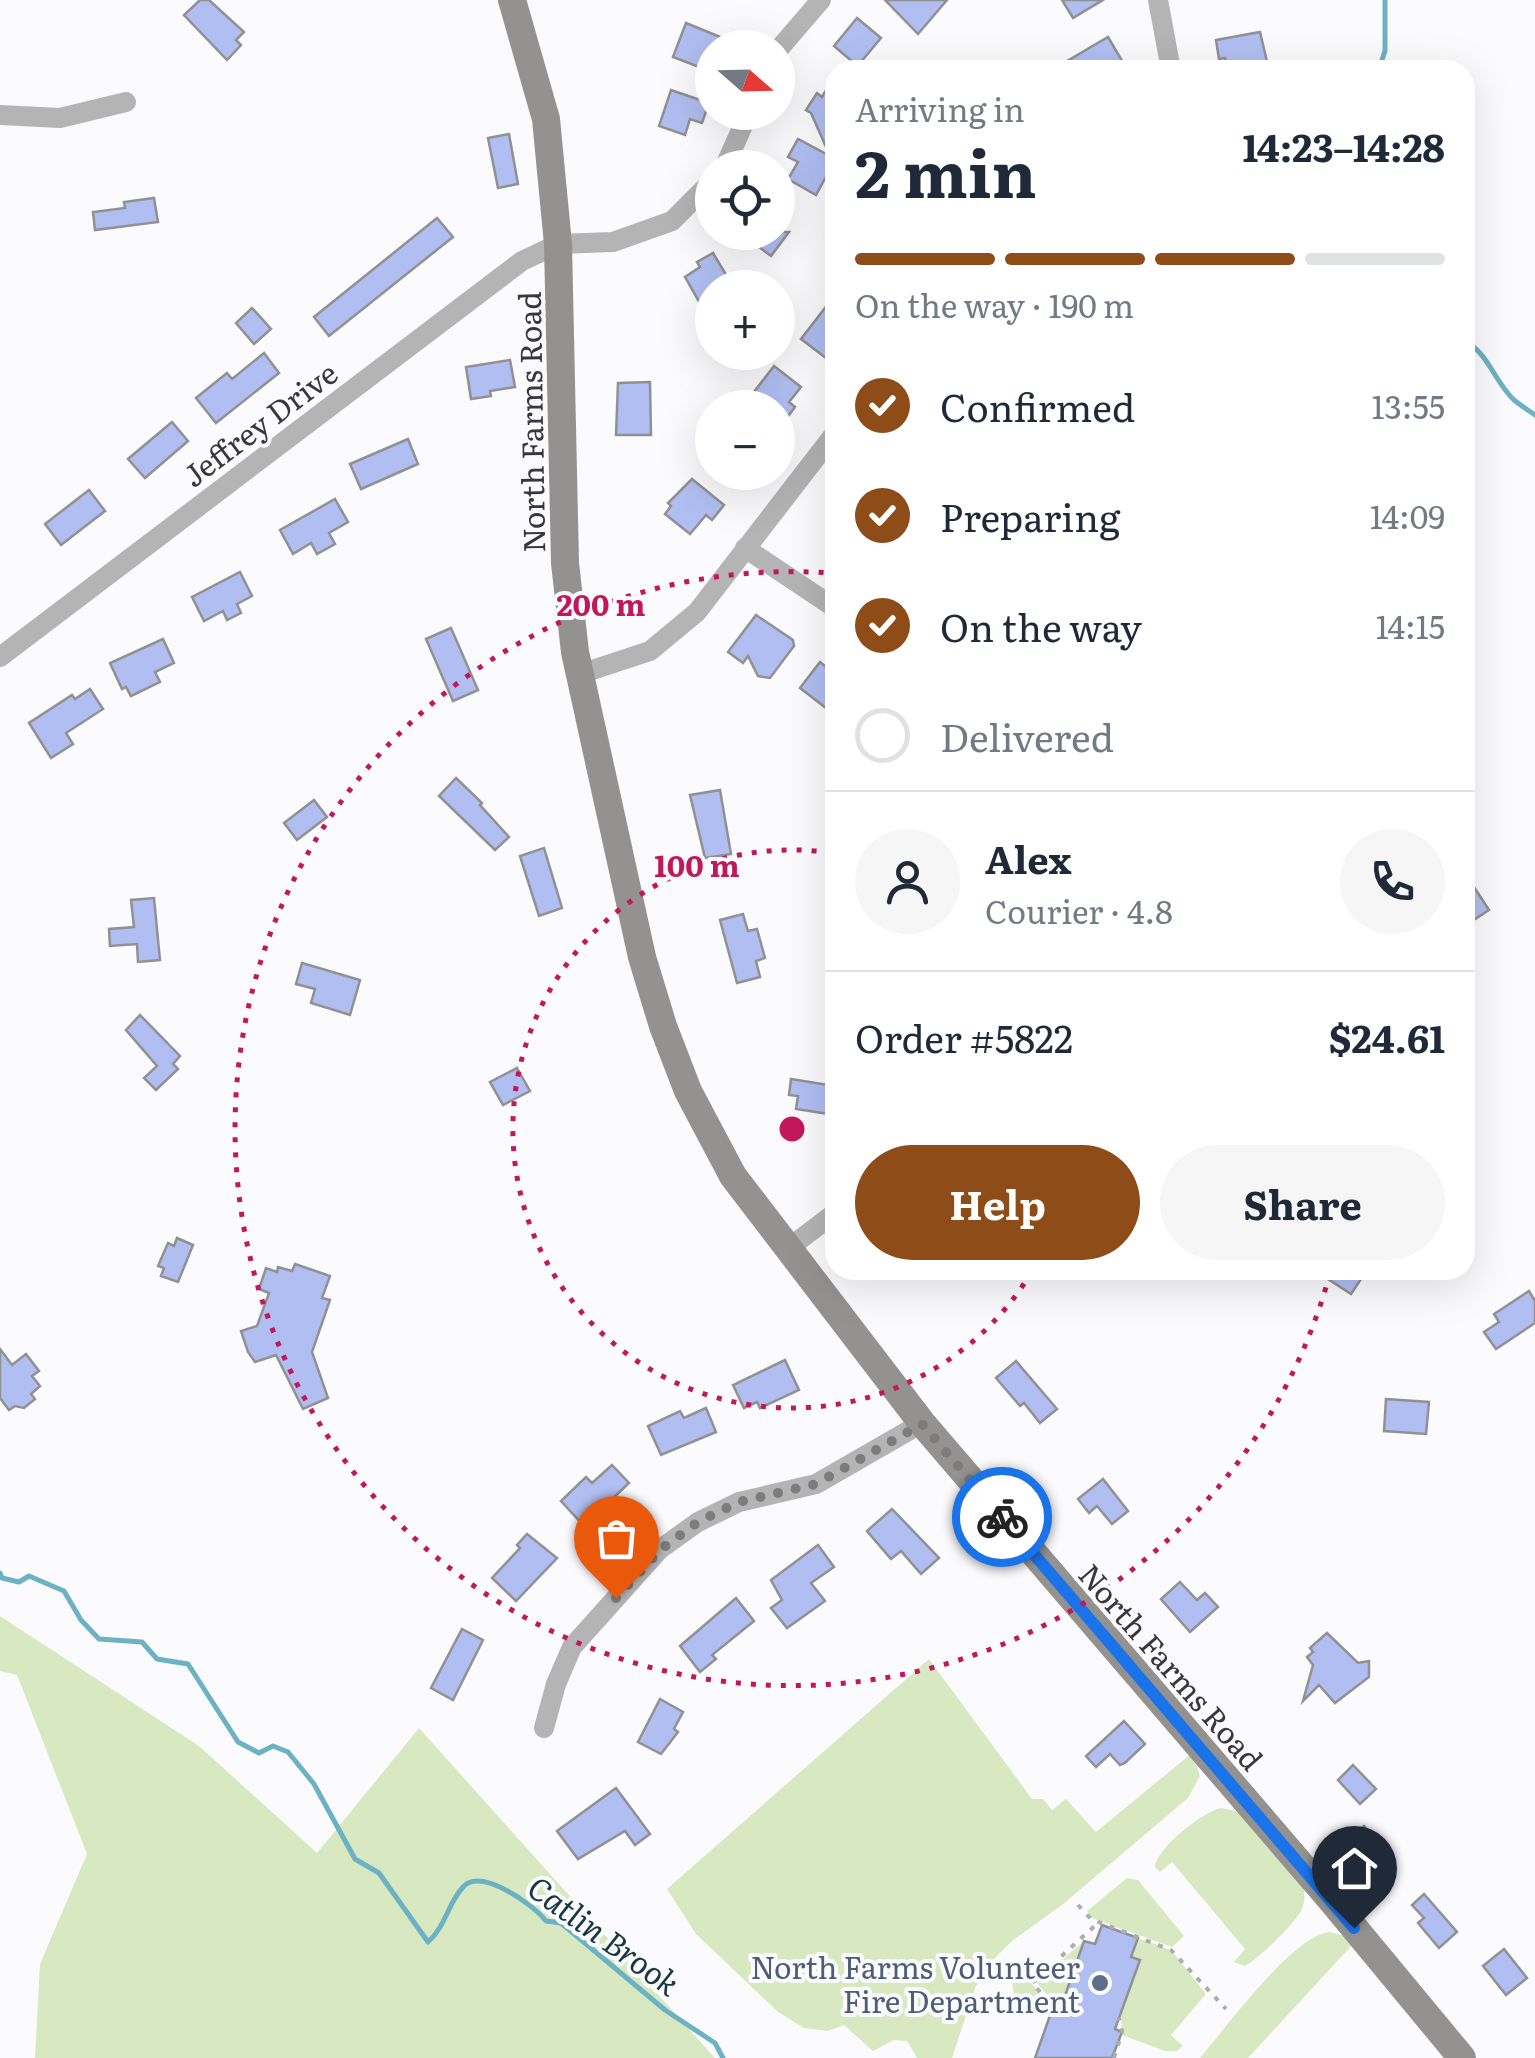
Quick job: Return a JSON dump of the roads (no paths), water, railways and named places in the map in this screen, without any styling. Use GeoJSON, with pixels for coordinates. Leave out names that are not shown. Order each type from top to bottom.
{"type":"FeatureCollection","features":[{"type":"Feature","properties":{"kind":"main road","name":"North Farms Road"},"geometry":{"type":"LineString","coordinates":[[512,0],[546,119],[558,244],[564,563],[580,674],[642,957],[688,1091],[733,1176],[922,1424],[1462,2058]]}},
{"type":"Feature","properties":{"kind":"street"},"geometry":{"type":"LineString","coordinates":[[795,30],[821,0]]}},
{"type":"Feature","properties":{"kind":"street"},"geometry":{"type":"LineString","coordinates":[[1158,0],[1169,60]]}},
{"type":"Feature","properties":{"kind":"street"},"geometry":{"type":"LineString","coordinates":[[0,115],[60,118],[126,102]]}},
{"type":"Feature","properties":{"kind":"street"},"geometry":{"type":"LineString","coordinates":[[558,244],[613,242],[672,222],[695,198]]}},
{"type":"Feature","properties":{"kind":"street","name":"Jeffrey Drive"},"geometry":{"type":"LineString","coordinates":[[0,657],[522,261],[558,244]]}},
{"type":"Feature","properties":{"kind":"street"},"geometry":{"type":"LineString","coordinates":[[580,674],[650,650],[697,612],[825,446]]}},
{"type":"Feature","properties":{"kind":"street"},"geometry":{"type":"LineString","coordinates":[[745,548],[825,601]]}},
{"type":"Feature","properties":{"kind":"street"},"geometry":{"type":"LineString","coordinates":[[786,1250],[825,1221]]}},
{"type":"Feature","properties":{"kind":"street"},"geometry":{"type":"LineString","coordinates":[[544,1728],[556,1684],[572,1647],[660,1550],[698,1522],[739,1502],[816,1484],[922,1424]]}},
{"type":"Feature","properties":{"kind":"waterway"},"geometry":{"type":"LineString","coordinates":[[1382,60],[1385,0]]}},
{"type":"Feature","properties":{"kind":"waterway"},"geometry":{"type":"LineString","coordinates":[[1475,348],[1514,400],[1535,415]]}},
{"type":"Feature","properties":{"kind":"waterway","name":"Catlin Brook"},"geometry":{"type":"LineString","coordinates":[[0,1573],[2,1578],[19,1582],[29,1576],[64,1591],[81,1620],[99,1639],[142,1642],[157,1659],[188,1664],[238,1742],[259,1753],[273,1746],[288,1752],[314,1784],[355,1859],[379,1873],[428,1942],[463,1887],[482,1882],[507,1890],[546,1921],[561,1923],[665,2010],[715,2043],[723,2058]]}},
{"type":"Feature","properties":{"kind":"place","name":"North Farms Volunteer Fire Department"},"geometry":{"type":"Point","coordinates":[1100,1983]}}]}
